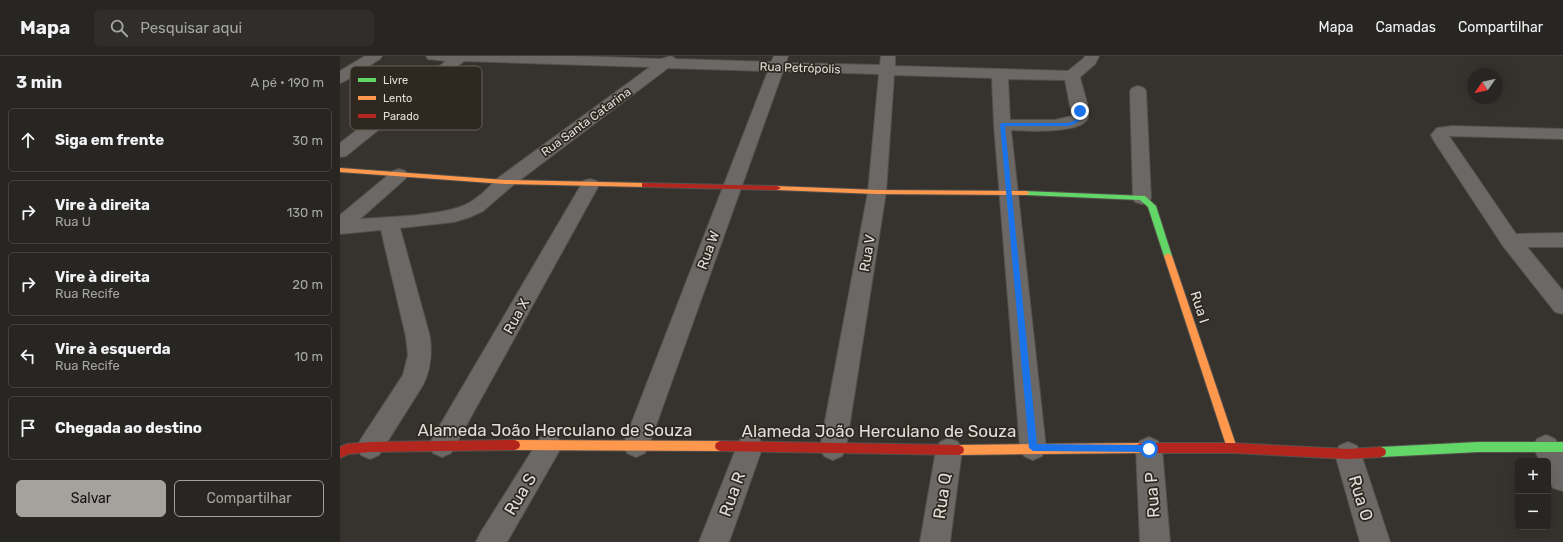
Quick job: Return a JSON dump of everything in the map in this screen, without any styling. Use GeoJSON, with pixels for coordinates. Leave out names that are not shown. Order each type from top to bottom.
{"type":"FeatureCollection","features":[{"type":"Feature","properties":{"kind":"street"},"geometry":{"type":"LineString","coordinates":[[359,66],[375,56]]}},
{"type":"Feature","properties":{"kind":"street","name":"Rua Petrópolis"},"geometry":{"type":"LineString","coordinates":[[433,56],[888,64],[967,72],[1072,76]]}},
{"type":"Feature","properties":{"kind":"street"},"geometry":{"type":"LineString","coordinates":[[966,56],[967,72]]}},
{"type":"Feature","properties":{"kind":"street"},"geometry":{"type":"LineString","coordinates":[[1002,124],[1059,125],[1076,122],[1080,118],[1080,111],[1072,76],[1090,61],[1092,56]]}},
{"type":"Feature","properties":{"kind":"street"},"geometry":{"type":"LineString","coordinates":[[449,66],[460,57]]}},
{"type":"Feature","properties":{"kind":"street","name":"Rua Santa Catarina"},"geometry":{"type":"LineString","coordinates":[[340,227],[389,223],[461,214],[483,202],[505,182],[669,59]]}},
{"type":"Feature","properties":{"kind":"street","name":"Rua W"},"geometry":{"type":"LineString","coordinates":[[636,445],[778,62]]}},
{"type":"Feature","properties":{"kind":"street","name":"Rua V"},"geometry":{"type":"LineString","coordinates":[[833,448],[877,192],[888,64]]}},
{"type":"Feature","properties":{"kind":"street"},"geometry":{"type":"LineString","coordinates":[[340,78],[350,72]]}},
{"type":"Feature","properties":{"kind":"street"},"geometry":{"type":"LineString","coordinates":[[1000,74],[1002,124],[1033,448]]}},
{"type":"Feature","properties":{"kind":"street"},"geometry":{"type":"LineString","coordinates":[[340,170],[505,182],[590,185],[732,186],[877,192],[1009,192],[1142,198],[1138,91]]}},
{"type":"Feature","properties":{"kind":"street"},"geometry":{"type":"LineString","coordinates":[[340,152],[368,130]]}},
{"type":"Feature","properties":{"kind":"street"},"geometry":{"type":"LineString","coordinates":[[1563,134],[1452,131],[1443,132],[1440,135],[1510,241],[1563,306]]}},
{"type":"Feature","properties":{"kind":"street"},"geometry":{"type":"LineString","coordinates":[[340,227],[399,175]]}},
{"type":"Feature","properties":{"kind":"street","name":"Rua X"},"geometry":{"type":"LineString","coordinates":[[442,446],[590,185]]}},
{"type":"Feature","properties":{"kind":"street","name":"Rua I"},"geometry":{"type":"LineString","coordinates":[[1142,198],[1152,206],[1232,448]]}},
{"type":"Feature","properties":{"kind":"street"},"geometry":{"type":"LineString","coordinates":[[370,447],[414,378],[420,355],[418,337],[389,223]]}},
{"type":"Feature","properties":{"kind":"street"},"geometry":{"type":"LineString","coordinates":[[1510,241],[1563,240]]}},
{"type":"Feature","properties":{"kind":"street","name":"Alameda João Herculano de Souza"},"geometry":{"type":"LineString","coordinates":[[340,453],[347,450],[370,447],[636,445],[949,450],[1033,448],[1232,448],[1348,454],[1478,447],[1554,447]]}},
{"type":"Feature","properties":{"kind":"street","name":"Rua S"},"geometry":{"type":"LineString","coordinates":[[491,542],[549,446]]}},
{"type":"Feature","properties":{"kind":"street","name":"Rua R"},"geometry":{"type":"LineString","coordinates":[[714,542],[750,446]]}},
{"type":"Feature","properties":{"kind":"street"},"geometry":{"type":"LineString","coordinates":[[1554,447],[1563,479]]}},
{"type":"Feature","properties":{"kind":"street","name":"Rua P"},"geometry":{"type":"LineString","coordinates":[[1149,449],[1155,542]]}},
{"type":"Feature","properties":{"kind":"street","name":"Rua Q"},"geometry":{"type":"LineString","coordinates":[[935,542],[949,450]]}},
{"type":"Feature","properties":{"kind":"street","name":"Rua O"},"geometry":{"type":"LineString","coordinates":[[1348,454],[1375,542]]}},
{"type":"Feature","properties":{"kind":"traffic: fast"},"geometry":{"type":"LineString","coordinates":[[1026,193],[1142,198],[1152,206],[1168,256]]}},
{"type":"Feature","properties":{"kind":"traffic: fast"},"geometry":{"type":"LineString","coordinates":[[1381,452],[1478,447],[1563,447]]}},
{"type":"Feature","properties":{"kind":"traffic: slow"},"geometry":{"type":"LineString","coordinates":[[340,170],[505,182],[645,185]]}},
{"type":"Feature","properties":{"kind":"traffic: slow"},"geometry":{"type":"LineString","coordinates":[[777,188],[877,192],[1026,193]]}},
{"type":"Feature","properties":{"kind":"traffic: slow"},"geometry":{"type":"LineString","coordinates":[[1168,256],[1232,448]]}},
{"type":"Feature","properties":{"kind":"traffic: slow"},"geometry":{"type":"LineString","coordinates":[[515,445],[720,446]]}},
{"type":"Feature","properties":{"kind":"traffic: slow"},"geometry":{"type":"LineString","coordinates":[[959,450],[1141,448]]}},
{"type":"Feature","properties":{"kind":"traffic: jam"},"geometry":{"type":"LineString","coordinates":[[645,185],[777,188]]}},
{"type":"Feature","properties":{"kind":"traffic: jam"},"geometry":{"type":"LineString","coordinates":[[340,453],[347,449],[370,447],[515,445]]}},
{"type":"Feature","properties":{"kind":"traffic: jam"},"geometry":{"type":"LineString","coordinates":[[720,446],[959,450]]}},
{"type":"Feature","properties":{"kind":"traffic: jam"},"geometry":{"type":"LineString","coordinates":[[1141,448],[1232,448],[1348,454],[1381,452]]}},
{"type":"Feature","properties":{"kind":"route"},"geometry":{"type":"LineString","coordinates":[[1080,111],[1080,118],[1076,122],[1068,124],[1002,124],[1033,448],[1149,449]]}}]}
